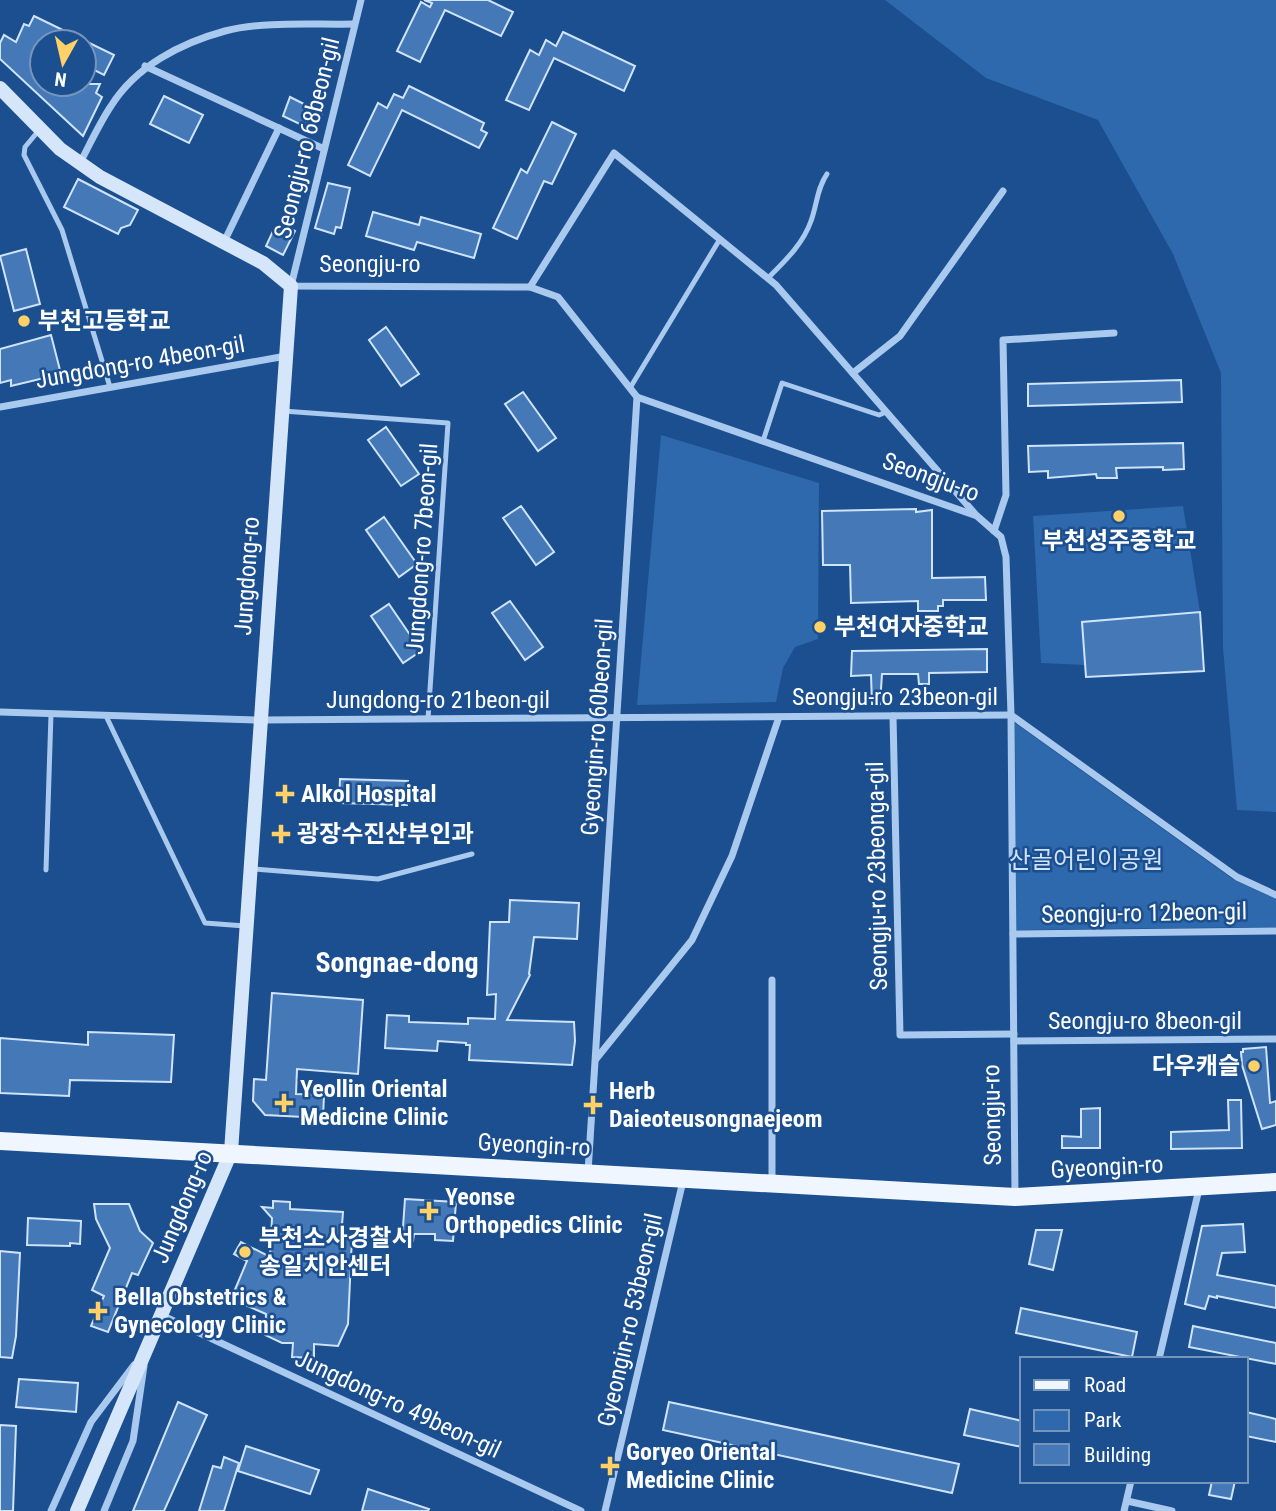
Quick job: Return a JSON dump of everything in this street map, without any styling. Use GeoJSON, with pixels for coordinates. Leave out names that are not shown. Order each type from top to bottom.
{"type":"FeatureCollection","features":[{"type":"Feature","properties":{"kind":"main road","name":"Gyeongin-ro"},"geometry":{"type":"LineString","coordinates":[[0,1141],[1015,1197],[1276,1182]]}},
{"type":"Feature","properties":{"kind":"street","name":"Seongju-ro 68beon-gil"},"geometry":{"type":"LineString","coordinates":[[291,286],[361,0]]}},
{"type":"Feature","properties":{"kind":"street"},"geometry":{"type":"LineString","coordinates":[[80,163],[111,104],[145,66],[191,43],[227,30],[266,26],[354,24]]}},
{"type":"Feature","properties":{"kind":"street"},"geometry":{"type":"LineString","coordinates":[[145,66],[324,149]]}},
{"type":"Feature","properties":{"kind":"street","name":"Seongju-ro"},"geometry":{"type":"LineString","coordinates":[[0,88],[60,149],[100,177],[263,263],[291,286],[530,287],[558,297],[638,397],[977,516],[1001,537],[1006,558],[1011,715],[1015,1197]]}},
{"type":"Feature","properties":{"kind":"street"},"geometry":{"type":"LineString","coordinates":[[224,242],[279,128]]}},
{"type":"Feature","properties":{"kind":"street"},"geometry":{"type":"LineString","coordinates":[[530,287],[614,153],[768,278],[977,516]]}},
{"type":"Feature","properties":{"kind":"street"},"geometry":{"type":"LineString","coordinates":[[853,373],[900,335],[1003,191]]}},
{"type":"Feature","properties":{"kind":"street","name":"Jungdong-ro"},"geometry":{"type":"LineString","coordinates":[[78,1511],[231,1152],[291,286]]}},
{"type":"Feature","properties":{"kind":"street"},"geometry":{"type":"LineString","coordinates":[[994,531],[1006,495],[1003,340],[1114,333]]}},
{"type":"Feature","properties":{"kind":"street","name":"Jungdong-ro 4beon-gil"},"geometry":{"type":"LineString","coordinates":[[0,407],[286,356]]}},
{"type":"Feature","properties":{"kind":"street","name":"Gyeongin-ro 60beon-gil"},"geometry":{"type":"LineString","coordinates":[[588,1172],[638,397]]}},
{"type":"Feature","properties":{"kind":"street","name":"Jungdong-ro 21beon-gil"},"geometry":{"type":"LineString","coordinates":[[0,712],[260,720],[617,718]]}},
{"type":"Feature","properties":{"kind":"street"},"geometry":{"type":"LineString","coordinates":[[1011,715],[1237,877],[1276,895]]}},
{"type":"Feature","properties":{"kind":"street","name":"Seongju-ro 23beon-gil"},"geometry":{"type":"LineString","coordinates":[[617,718],[1011,715]]}},
{"type":"Feature","properties":{"kind":"street","name":"Seongju-ro 23beonga-gil"},"geometry":{"type":"LineString","coordinates":[[893,716],[900,1035]]}},
{"type":"Feature","properties":{"kind":"street","name":"Seongju-ro 23beon-gil"},"geometry":{"type":"LineString","coordinates":[[595,1060],[692,940],[732,856],[779,717]]}},
{"type":"Feature","properties":{"kind":"street","name":"Seongju-ro 12beon-gil"},"geometry":{"type":"LineString","coordinates":[[1013,934],[1276,931]]}},
{"type":"Feature","properties":{"kind":"street"},"geometry":{"type":"LineString","coordinates":[[772,980],[772,1183]]}},
{"type":"Feature","properties":{"kind":"street","name":"Seongju-ro"},"geometry":{"type":"LineString","coordinates":[[900,1035],[1014,1038]]}},
{"type":"Feature","properties":{"kind":"street","name":"Seongju-ro 8beon-gil"},"geometry":{"type":"LineString","coordinates":[[1014,1038],[1276,1039]]}},
{"type":"Feature","properties":{"kind":"street","name":"Gyeongin-ro 53beon-gil"},"geometry":{"type":"LineString","coordinates":[[605,1511],[683,1178]]}},
{"type":"Feature","properties":{"kind":"street"},"geometry":{"type":"LineString","coordinates":[[1159,1357],[1199,1186]]}},
{"type":"Feature","properties":{"kind":"street","name":"Jungdong-ro 49beon-gil"},"geometry":{"type":"LineString","coordinates":[[161,1315],[581,1511]]}},
{"type":"Feature","properties":{"kind":"street","name":"Jungdong-ro"},"geometry":{"type":"LineString","coordinates":[[51,1511],[91,1422],[147,1348]]}},
{"type":"Feature","properties":{"kind":"street","name":"Jungdong-ro"},"geometry":{"type":"LineString","coordinates":[[104,1511],[133,1441],[147,1348]]}},
{"type":"Feature","properties":{"kind":"street"},"geometry":{"type":"LineString","coordinates":[[1124,1511],[1131,1483]]}},
{"type":"Feature","properties":{"kind":"street"},"geometry":{"type":"LineString","coordinates":[[1127,1501],[1172,1511]]}},
{"type":"Feature","properties":{"kind":"lane"},"geometry":{"type":"LineString","coordinates":[[40,128],[24,147],[24,155],[62,230],[110,387]]}},
{"type":"Feature","properties":{"kind":"lane"},"geometry":{"type":"LineString","coordinates":[[768,278],[793,253],[811,222],[822,181],[827,174]]}},
{"type":"Feature","properties":{"kind":"lane"},"geometry":{"type":"LineString","coordinates":[[630,387],[720,239]]}},
{"type":"Feature","properties":{"kind":"lane"},"geometry":{"type":"LineString","coordinates":[[763,441],[782,383],[880,415],[886,412]]}},
{"type":"Feature","properties":{"kind":"lane","name":"Jungdong-ro 7beon-gil"},"geometry":{"type":"LineString","coordinates":[[282,411],[448,423],[428,719]]}},
{"type":"Feature","properties":{"kind":"lane"},"geometry":{"type":"LineString","coordinates":[[47,870],[51,714]]}},
{"type":"Feature","properties":{"kind":"lane"},"geometry":{"type":"LineString","coordinates":[[106,716],[205,923],[245,926]]}},
{"type":"Feature","properties":{"kind":"lane"},"geometry":{"type":"LineString","coordinates":[[250,869],[378,879],[472,854]]}},
{"type":"Feature","properties":{"kind":"green space"},"geometry":{"type":"Polygon","coordinates":[[[885,0],[1276,0],[1276,812],[1237,810],[1223,648],[1221,373],[1173,254],[1098,120],[986,78],[885,0]]]}},
{"type":"Feature","properties":{"kind":"green space"},"geometry":{"type":"Polygon","coordinates":[[[661,435],[819,483],[818,639],[795,647],[783,668],[776,702],[637,705],[661,435]]]}},
{"type":"Feature","properties":{"kind":"green space"},"geometry":{"type":"Polygon","coordinates":[[[1183,506],[1200,612],[1083,622],[1085,665],[1041,663],[1033,516],[1183,506]]]}},
{"type":"Feature","properties":{"kind":"green space","name":"산골어린이공원"},"geometry":{"type":"Polygon","coordinates":[[[1015,723],[1234,880],[1276,899],[1276,927],[1016,930],[1015,723]]]}},
{"type":"Feature","properties":{"kind":"building"},"geometry":{"type":"Polygon","coordinates":[[[424,0],[488,0],[513,12],[501,36],[445,10],[420,62],[397,51],[421,2],[430,7],[432,3],[424,0]]]}},
{"type":"Feature","properties":{"kind":"building"},"geometry":{"type":"Polygon","coordinates":[[[34,16],[59,28],[28,28],[28,85],[0,59],[0,43],[4,35],[16,42],[24,24],[29,26],[34,16]]]}},
{"type":"Feature","properties":{"kind":"building"},"geometry":{"type":"Polygon","coordinates":[[[563,32],[635,66],[624,91],[554,58],[529,110],[506,100],[530,50],[539,55],[546,40],[556,46],[563,32]]]}},
{"type":"Feature","properties":{"kind":"building"},"geometry":{"type":"Polygon","coordinates":[[[98,47],[114,55],[104,75],[98,72],[98,47]]]}},
{"type":"Feature","properties":{"kind":"building"},"geometry":{"type":"Polygon","coordinates":[[[409,86],[484,123],[481,130],[487,133],[479,148],[402,110],[370,176],[348,165],[378,103],[387,108],[394,94],[403,98],[409,86]]]}},
{"type":"Feature","properties":{"kind":"building"},"geometry":{"type":"Polygon","coordinates":[[[98,94],[102,97],[83,136],[42,98],[98,98],[98,94]]]}},
{"type":"Feature","properties":{"kind":"building"},"geometry":{"type":"Polygon","coordinates":[[[164,96],[203,115],[189,143],[150,124],[164,96]]]}},
{"type":"Feature","properties":{"kind":"building"},"geometry":{"type":"Polygon","coordinates":[[[290,97],[322,113],[316,126],[310,129],[283,116],[290,97]]]}},
{"type":"Feature","properties":{"kind":"building"},"geometry":{"type":"Polygon","coordinates":[[[552,122],[576,134],[552,184],[544,181],[517,239],[493,228],[521,169],[527,173],[552,122]]]}},
{"type":"Feature","properties":{"kind":"building"},"geometry":{"type":"Polygon","coordinates":[[[78,179],[138,210],[130,225],[121,228],[118,234],[64,207],[78,179]]]}},
{"type":"Feature","properties":{"kind":"building"},"geometry":{"type":"Polygon","coordinates":[[[328,183],[350,188],[341,228],[336,227],[334,234],[315,228],[328,183]]]}},
{"type":"Feature","properties":{"kind":"building"},"geometry":{"type":"Polygon","coordinates":[[[373,212],[419,225],[421,217],[481,234],[474,258],[417,242],[414,250],[366,236],[373,212]]]}},
{"type":"Feature","properties":{"kind":"building"},"geometry":{"type":"Polygon","coordinates":[[[283,225],[295,231],[283,255],[266,246],[274,229],[279,232],[283,225]]]}},
{"type":"Feature","properties":{"kind":"building"},"geometry":{"type":"Polygon","coordinates":[[[26,249],[40,304],[14,311],[0,256],[26,249]]]}},
{"type":"Feature","properties":{"kind":"building"},"geometry":{"type":"Polygon","coordinates":[[[386,327],[419,374],[401,386],[369,340],[386,327]]]}},
{"type":"Feature","properties":{"kind":"building"},"geometry":{"type":"Polygon","coordinates":[[[51,335],[61,374],[11,386],[11,380],[0,383],[0,349],[51,335]]]}},
{"type":"Feature","properties":{"kind":"building"},"geometry":{"type":"Polygon","coordinates":[[[1181,380],[1182,402],[1028,406],[1028,384],[1181,380]]]}},
{"type":"Feature","properties":{"kind":"building"},"geometry":{"type":"Polygon","coordinates":[[[523,392],[556,438],[538,451],[505,404],[523,392]]]}},
{"type":"Feature","properties":{"kind":"building"},"geometry":{"type":"Polygon","coordinates":[[[386,427],[419,474],[401,486],[368,440],[386,427]]]}},
{"type":"Feature","properties":{"kind":"building"},"geometry":{"type":"Polygon","coordinates":[[[1183,443],[1184,469],[1116,468],[1117,478],[1097,478],[1096,474],[1048,478],[1048,471],[1029,472],[1028,446],[1183,443]]]}},
{"type":"Feature","properties":{"kind":"building"},"geometry":{"type":"Polygon","coordinates":[[[521,506],[554,552],[536,565],[503,518],[521,506]]]}},
{"type":"Feature","properties":{"kind":"building"},"geometry":{"type":"Polygon","coordinates":[[[916,509],[916,512],[932,510],[932,578],[985,577],[986,600],[943,600],[943,606],[938,606],[938,611],[918,611],[918,601],[851,603],[850,565],[823,565],[822,511],[916,509]]]}},
{"type":"Feature","properties":{"kind":"building"},"geometry":{"type":"Polygon","coordinates":[[[384,517],[417,564],[399,577],[366,530],[384,517]]]}},
{"type":"Feature","properties":{"kind":"building"},"geometry":{"type":"Polygon","coordinates":[[[510,601],[543,647],[525,660],[492,613],[510,601]]]}},
{"type":"Feature","properties":{"kind":"building"},"geometry":{"type":"Polygon","coordinates":[[[389,604],[421,651],[403,663],[371,616],[389,604]]]}},
{"type":"Feature","properties":{"kind":"building"},"geometry":{"type":"Polygon","coordinates":[[[1200,612],[1204,671],[1086,677],[1082,622],[1200,612]]]}},
{"type":"Feature","properties":{"kind":"building"},"geometry":{"type":"Polygon","coordinates":[[[987,649],[987,672],[929,673],[929,684],[919,684],[918,674],[882,674],[880,704],[872,704],[871,675],[851,676],[852,651],[987,649]]]}},
{"type":"Feature","properties":{"kind":"building"},"geometry":{"type":"Polygon","coordinates":[[[340,779],[408,781],[407,805],[339,803],[340,779]]]}},
{"type":"Feature","properties":{"kind":"building"},"geometry":{"type":"Polygon","coordinates":[[[510,900],[579,903],[577,939],[534,937],[530,975],[507,1020],[574,1022],[572,1065],[469,1060],[470,1045],[466,1043],[438,1041],[437,1051],[385,1048],[387,1015],[409,1016],[409,1022],[468,1024],[468,1018],[495,1019],[496,994],[487,995],[490,922],[509,922],[510,900]]]}},
{"type":"Feature","properties":{"kind":"building"},"geometry":{"type":"Polygon","coordinates":[[[272,993],[363,1000],[358,1074],[297,1069],[296,1094],[324,1095],[323,1118],[265,1115],[253,1101],[254,1079],[266,1080],[272,993]]]}},
{"type":"Feature","properties":{"kind":"building"},"geometry":{"type":"Polygon","coordinates":[[[88,1032],[174,1035],[171,1082],[70,1080],[69,1096],[0,1093],[0,1038],[88,1045],[88,1032]]]}},
{"type":"Feature","properties":{"kind":"building"},"geometry":{"type":"Polygon","coordinates":[[[1266,1047],[1270,1103],[1276,1101],[1276,1125],[1262,1129],[1242,1065],[1241,1052],[1243,1049],[1266,1047]]]}},
{"type":"Feature","properties":{"kind":"building"},"geometry":{"type":"Polygon","coordinates":[[[1228,1100],[1241,1100],[1242,1148],[1171,1149],[1171,1132],[1229,1130],[1228,1100]]]}},
{"type":"Feature","properties":{"kind":"building"},"geometry":{"type":"Polygon","coordinates":[[[1100,1108],[1100,1148],[1062,1148],[1062,1136],[1081,1137],[1081,1109],[1100,1108]]]}},
{"type":"Feature","properties":{"kind":"building"},"geometry":{"type":"Polygon","coordinates":[[[405,1199],[456,1202],[453,1241],[435,1240],[435,1234],[414,1234],[413,1241],[402,1241],[405,1199]]]}},
{"type":"Feature","properties":{"kind":"building"},"geometry":{"type":"Polygon","coordinates":[[[273,1201],[290,1202],[290,1209],[343,1212],[341,1238],[352,1238],[348,1324],[338,1346],[314,1344],[314,1358],[292,1357],[293,1343],[282,1343],[265,1335],[266,1314],[231,1299],[247,1261],[234,1254],[241,1242],[270,1257],[272,1218],[262,1207],[273,1208],[273,1201]]]}},
{"type":"Feature","properties":{"kind":"building"},"geometry":{"type":"Polygon","coordinates":[[[94,1204],[129,1204],[140,1231],[153,1243],[138,1275],[132,1273],[108,1332],[91,1326],[104,1296],[92,1290],[110,1248],[96,1219],[94,1204]]]}},
{"type":"Feature","properties":{"kind":"building"},"geometry":{"type":"Polygon","coordinates":[[[28,1218],[81,1221],[80,1244],[27,1245],[28,1218]]]}},
{"type":"Feature","properties":{"kind":"building"},"geometry":{"type":"Polygon","coordinates":[[[1243,1224],[1245,1252],[1222,1253],[1217,1275],[1276,1286],[1276,1308],[1217,1296],[1209,1296],[1205,1309],[1185,1304],[1202,1226],[1243,1224]]]}},
{"type":"Feature","properties":{"kind":"building"},"geometry":{"type":"Polygon","coordinates":[[[1036,1230],[1062,1230],[1053,1270],[1029,1264],[1036,1230]]]}},
{"type":"Feature","properties":{"kind":"building"},"geometry":{"type":"Polygon","coordinates":[[[0,1251],[20,1253],[16,1336],[12,1358],[0,1357],[0,1251]]]}},
{"type":"Feature","properties":{"kind":"building"},"geometry":{"type":"Polygon","coordinates":[[[1021,1308],[1137,1332],[1132,1357],[1016,1333],[1021,1308]]]}},
{"type":"Feature","properties":{"kind":"building"},"geometry":{"type":"Polygon","coordinates":[[[1193,1326],[1276,1343],[1276,1364],[1248,1357],[1189,1347],[1193,1326]]]}},
{"type":"Feature","properties":{"kind":"building"},"geometry":{"type":"Polygon","coordinates":[[[19,1379],[78,1383],[76,1412],[16,1407],[19,1379]]]}},
{"type":"Feature","properties":{"kind":"building"},"geometry":{"type":"Polygon","coordinates":[[[178,1402],[207,1415],[164,1511],[133,1511],[178,1402]]]}},
{"type":"Feature","properties":{"kind":"building"},"geometry":{"type":"Polygon","coordinates":[[[669,1402],[959,1464],[952,1493],[663,1430],[669,1402]]]}},
{"type":"Feature","properties":{"kind":"building"},"geometry":{"type":"Polygon","coordinates":[[[970,1409],[1020,1421],[1020,1447],[964,1435],[970,1409]]]}},
{"type":"Feature","properties":{"kind":"building"},"geometry":{"type":"Polygon","coordinates":[[[1248,1412],[1276,1419],[1276,1442],[1248,1436],[1248,1412]]]}},
{"type":"Feature","properties":{"kind":"building"},"geometry":{"type":"Polygon","coordinates":[[[0,1425],[16,1426],[13,1511],[0,1511],[0,1425]]]}},
{"type":"Feature","properties":{"kind":"building"},"geometry":{"type":"Polygon","coordinates":[[[246,1446],[319,1470],[310,1494],[238,1471],[246,1446]]]}},
{"type":"Feature","properties":{"kind":"building"},"geometry":{"type":"Polygon","coordinates":[[[224,1457],[239,1463],[224,1511],[199,1511],[213,1466],[221,1468],[224,1457]]]}},
{"type":"Feature","properties":{"kind":"building"},"geometry":{"type":"Polygon","coordinates":[[[1212,1483],[1235,1483],[1231,1499],[1209,1495],[1212,1483]]]}},
{"type":"Feature","properties":{"kind":"building"},"geometry":{"type":"Polygon","coordinates":[[[368,1489],[429,1509],[362,1511],[368,1489]]]}},
{"type":"Feature","properties":{"kind":"place","name":"부천고등학교"},"geometry":{"type":"Point","coordinates":[24,321]}},
{"type":"Feature","properties":{"kind":"place","name":"부천성주중학교"},"geometry":{"type":"Point","coordinates":[1119,516]}},
{"type":"Feature","properties":{"kind":"place","name":"부천여자중학교"},"geometry":{"type":"Point","coordinates":[820,627]}},
{"type":"Feature","properties":{"kind":"place","name":"Alkol Hospital"},"geometry":{"type":"Point","coordinates":[285,794]}},
{"type":"Feature","properties":{"kind":"place","name":"광장수진산부인과"},"geometry":{"type":"Point","coordinates":[281,834]}},
{"type":"Feature","properties":{"kind":"place","name":"다우캐슬"},"geometry":{"type":"Point","coordinates":[1254,1066]}},
{"type":"Feature","properties":{"kind":"place","name":"Yeollin Oriental Medicine Clinic"},"geometry":{"type":"Point","coordinates":[284,1103]}},
{"type":"Feature","properties":{"kind":"place","name":"Herb Daieoteusongnaejeom"},"geometry":{"type":"Point","coordinates":[593,1105]}},
{"type":"Feature","properties":{"kind":"place","name":"Yeonse Orthopedics Clinic"},"geometry":{"type":"Point","coordinates":[429,1211]}},
{"type":"Feature","properties":{"kind":"place","name":"부천소사경찰서 송일치안센터"},"geometry":{"type":"Point","coordinates":[245,1252]}},
{"type":"Feature","properties":{"kind":"place","name":"Bella Obstetrics & Gynecology Clinic"},"geometry":{"type":"Point","coordinates":[98,1311]}},
{"type":"Feature","properties":{"kind":"place","name":"Goryeo Oriental Medicine Clinic"},"geometry":{"type":"Point","coordinates":[610,1466]}},
{"type":"Feature","properties":{"kind":"district","name":"Songnae-dong"},"geometry":{"type":"Point","coordinates":[397,962]}}]}
